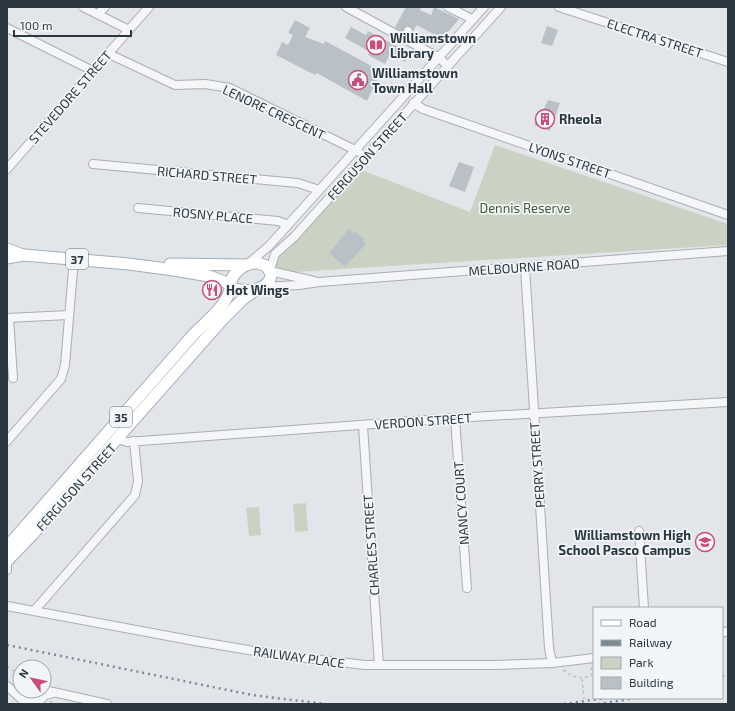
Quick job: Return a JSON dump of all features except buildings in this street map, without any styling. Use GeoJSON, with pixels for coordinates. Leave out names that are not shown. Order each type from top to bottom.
{"type":"FeatureCollection","features":[{"type":"Feature","properties":{"kind":"main road","name":"37"},"geometry":{"type":"LineString","coordinates":[[7,249],[24,255]]}},
{"type":"Feature","properties":{"kind":"main road","name":"37"},"geometry":{"type":"LineString","coordinates":[[7,258],[24,255],[129,264],[209,276],[230,285]]}},
{"type":"Feature","properties":{"kind":"main road"},"geometry":{"type":"LineString","coordinates":[[247,264],[259,263],[270,271]]}},
{"type":"Feature","properties":{"kind":"main road","name":"37"},"geometry":{"type":"LineString","coordinates":[[129,264],[247,264]]}},
{"type":"Feature","properties":{"kind":"main road","name":"35"},"geometry":{"type":"LineString","coordinates":[[230,285],[234,275],[247,264]]}},
{"type":"Feature","properties":{"kind":"main road","name":"35"},"geometry":{"type":"LineString","coordinates":[[259,288],[270,280],[270,271]]}},
{"type":"Feature","properties":{"kind":"main road"},"geometry":{"type":"LineString","coordinates":[[230,285],[234,289],[244,291],[259,288]]}},
{"type":"Feature","properties":{"kind":"main road","name":"FERGUSON STREET"},"geometry":{"type":"LineString","coordinates":[[7,547],[193,335],[223,304],[230,291],[230,285]]}},
{"type":"Feature","properties":{"kind":"main road","name":"FERGUSON STREET"},"geometry":{"type":"LineString","coordinates":[[7,561],[118,439],[222,320],[243,299],[259,288]]}},
{"type":"Feature","properties":{"kind":"main road"},"geometry":{"type":"LineString","coordinates":[[108,431],[118,439]]}},
{"type":"Feature","properties":{"kind":"street"},"geometry":{"type":"LineString","coordinates":[[83,7],[129,30]]}},
{"type":"Feature","properties":{"kind":"street"},"geometry":{"type":"LineString","coordinates":[[98,14],[104,7]]}},
{"type":"Feature","properties":{"kind":"street","name":"STEVEDORE STREET"},"geometry":{"type":"LineString","coordinates":[[7,169],[149,7]]}},
{"type":"Feature","properties":{"kind":"street"},"geometry":{"type":"LineString","coordinates":[[346,7],[406,35],[438,57],[448,66]]}},
{"type":"Feature","properties":{"kind":"street"},"geometry":{"type":"LineString","coordinates":[[448,7],[472,19]]}},
{"type":"Feature","properties":{"kind":"street","name":"FERGUSON STREET"},"geometry":{"type":"LineString","coordinates":[[247,264],[257,258],[288,225],[484,7]]}},
{"type":"Feature","properties":{"kind":"street","name":"FERGUSON STREET"},"geometry":{"type":"LineString","coordinates":[[270,271],[275,254],[294,237],[501,7]]}},
{"type":"Feature","properties":{"kind":"street","name":"ELECTRA STREET"},"geometry":{"type":"LineString","coordinates":[[559,7],[728,62]]}},
{"type":"Feature","properties":{"kind":"street"},"geometry":{"type":"LineString","coordinates":[[7,28],[93,71]]}},
{"type":"Feature","properties":{"kind":"street","name":"LENORE CRESCENT"},"geometry":{"type":"LineString","coordinates":[[109,54],[175,85],[205,84],[230,88],[356,151],[363,153],[371,151]]}},
{"type":"Feature","properties":{"kind":"street","name":"LYONS STREET"},"geometry":{"type":"LineString","coordinates":[[413,103],[423,109],[728,215]]}},
{"type":"Feature","properties":{"kind":"street","name":"RICHARD STREET"},"geometry":{"type":"LineString","coordinates":[[93,164],[298,183],[319,190]]}},
{"type":"Feature","properties":{"kind":"street","name":"ROSNY PLACE"},"geometry":{"type":"LineString","coordinates":[[138,208],[278,221],[288,225]]}},
{"type":"Feature","properties":{"kind":"street","name":"MELBOURNE ROAD"},"geometry":{"type":"LineString","coordinates":[[259,288],[305,285],[319,282],[728,251]]}},
{"type":"Feature","properties":{"kind":"street"},"geometry":{"type":"LineString","coordinates":[[7,441],[61,379],[65,365],[74,259]]}},
{"type":"Feature","properties":{"kind":"street","name":"PERRY STREET"},"geometry":{"type":"LineString","coordinates":[[525,267],[549,648],[552,663]]}},
{"type":"Feature","properties":{"kind":"street","name":"MELBOURNE ROAD"},"geometry":{"type":"LineString","coordinates":[[270,271],[319,282]]}},
{"type":"Feature","properties":{"kind":"street"},"geometry":{"type":"LineString","coordinates":[[13,378],[8,318],[69,315]]}},
{"type":"Feature","properties":{"kind":"street","name":"VERDON STREET"},"geometry":{"type":"LineString","coordinates":[[118,439],[123,442],[364,426],[455,418],[728,402]]}},
{"type":"Feature","properties":{"kind":"street","name":"NANCY COURT"},"geometry":{"type":"LineString","coordinates":[[455,418],[467,588]]}},
{"type":"Feature","properties":{"kind":"street","name":"CHARLES STREET"},"geometry":{"type":"LineString","coordinates":[[364,426],[379,665]]}},
{"type":"Feature","properties":{"kind":"street"},"geometry":{"type":"LineString","coordinates":[[34,611],[135,495],[138,481],[134,441]]}},
{"type":"Feature","properties":{"kind":"street"},"geometry":{"type":"LineString","coordinates":[[639,530],[644,607]]}},
{"type":"Feature","properties":{"kind":"street"},"geometry":{"type":"LineString","coordinates":[[7,561],[7,570]]}},
{"type":"Feature","properties":{"kind":"street","name":"RAILWAY PLACE"},"geometry":{"type":"LineString","coordinates":[[7,606],[132,630],[272,654],[340,662],[379,665],[552,663],[592,659]]}},
{"type":"Feature","properties":{"kind":"street"},"geometry":{"type":"LineString","coordinates":[[7,686],[27,704]]}},
{"type":"Feature","properties":{"kind":"street"},"geometry":{"type":"LineString","coordinates":[[37,704],[45,695],[53,693],[107,704]]}},
{"type":"Feature","properties":{"kind":"path"},"geometry":{"type":"LineString","coordinates":[[552,663],[574,678],[582,678],[592,675],[592,659]]}},
{"type":"Feature","properties":{"kind":"path"},"geometry":{"type":"LineString","coordinates":[[582,678],[584,699]]}},
{"type":"Feature","properties":{"kind":"green space","name":"Dennis Reserve"},"geometry":{"type":"Polygon","coordinates":[[[495,145],[728,224],[728,245],[295,272],[275,267],[277,260],[359,169],[470,212],[495,145]]]}},
{"type":"Feature","properties":{"kind":"green space"},"geometry":{"type":"Polygon","coordinates":[[[306,503],[308,531],[295,532],[293,504],[306,503]]]}},
{"type":"Feature","properties":{"kind":"green space"},"geometry":{"type":"Polygon","coordinates":[[[259,507],[261,535],[249,536],[246,508],[259,507]]]}},
{"type":"Feature","properties":{"kind":"railway"},"geometry":{"type":"LineString","coordinates":[[7,645],[252,695],[325,704]]}},
{"type":"Feature","properties":{"kind":"railway"},"geometry":{"type":"LineString","coordinates":[[723,676],[728,674]]}},
{"type":"Feature","properties":{"kind":"railway"},"geometry":{"type":"LineString","coordinates":[[564,704],[599,699]]}},
{"type":"Feature","properties":{"kind":"railway"},"geometry":{"type":"LineString","coordinates":[[598,704],[630,699]]}},
{"type":"Feature","properties":{"kind":"place","name":"Williamstown Library"},"geometry":{"type":"Point","coordinates":[376,45]}},
{"type":"Feature","properties":{"kind":"place","name":"Williamstown Town Hall"},"geometry":{"type":"Point","coordinates":[358,80]}},
{"type":"Feature","properties":{"kind":"place","name":"Rheola"},"geometry":{"type":"Point","coordinates":[545,119]}},
{"type":"Feature","properties":{"kind":"place","name":"Hot Wings"},"geometry":{"type":"Point","coordinates":[212,290]}},
{"type":"Feature","properties":{"kind":"place","name":"Williamstown High School Pasco Campus"},"geometry":{"type":"Point","coordinates":[705,542]}}]}
